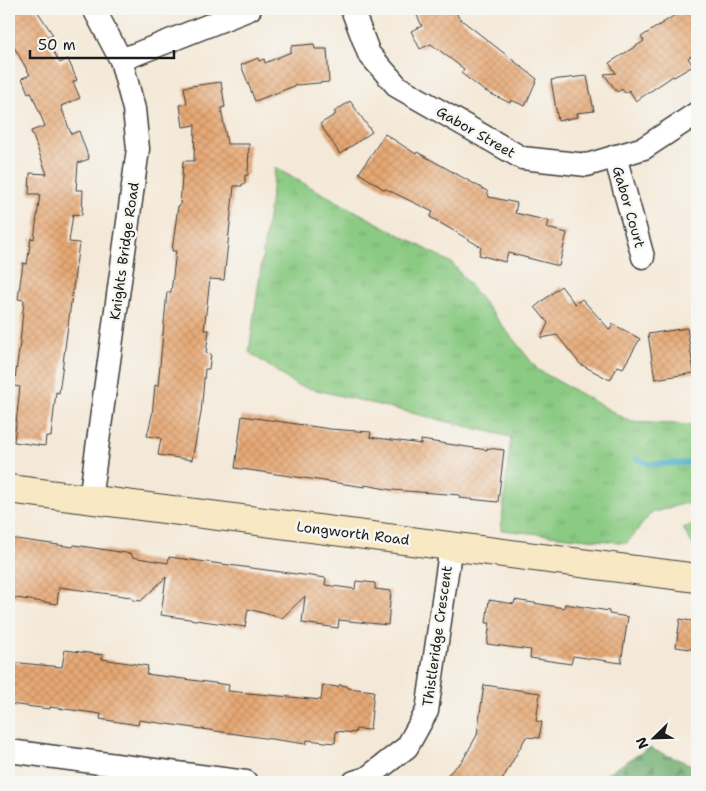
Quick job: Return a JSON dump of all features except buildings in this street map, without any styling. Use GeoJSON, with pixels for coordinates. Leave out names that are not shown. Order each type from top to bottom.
{"type":"FeatureCollection","features":[{"type":"Feature","properties":{"kind":"street","name":"Knights Bridge Road"},"geometry":{"type":"LineString","coordinates":[[90,500],[138,149],[134,109],[121,60],[94,9]]}},
{"type":"Feature","properties":{"kind":"street"},"geometry":{"type":"LineString","coordinates":[[121,60],[250,9]]}},
{"type":"Feature","properties":{"kind":"street","name":"Gabor Street"},"geometry":{"type":"LineString","coordinates":[[352,9],[369,54],[398,87],[522,158],[587,165],[644,148],[697,113]]}},
{"type":"Feature","properties":{"kind":"street","name":"Gabor Court"},"geometry":{"type":"LineString","coordinates":[[615,156],[643,257]]}},
{"type":"Feature","properties":{"kind":"street","name":"Longworth Road"},"geometry":{"type":"LineString","coordinates":[[9,488],[697,578]]}},
{"type":"Feature","properties":{"kind":"street","name":"Thistleridge Crescent"},"geometry":{"type":"LineString","coordinates":[[354,782],[367,778],[407,747],[427,711],[451,545]]}},
{"type":"Feature","properties":{"kind":"street"},"geometry":{"type":"LineString","coordinates":[[9,751],[246,782]]}},
{"type":"Feature","properties":{"kind":"green space"},"geometry":{"type":"Polygon","coordinates":[[[275,168],[452,263],[538,370],[631,422],[697,425],[697,500],[651,513],[627,543],[501,530],[511,437],[296,385],[249,352],[275,168]]]}},
{"type":"Feature","properties":{"kind":"green space"},"geometry":{"type":"Polygon","coordinates":[[[697,523],[697,552],[683,528],[697,523]]]}},
{"type":"Feature","properties":{"kind":"green space"},"geometry":{"type":"Polygon","coordinates":[[[649,748],[697,767],[697,782],[593,782],[649,748]]]}},
{"type":"Feature","properties":{"kind":"waterway"},"geometry":{"type":"LineString","coordinates":[[636,459],[649,464],[697,463]]}}]}
